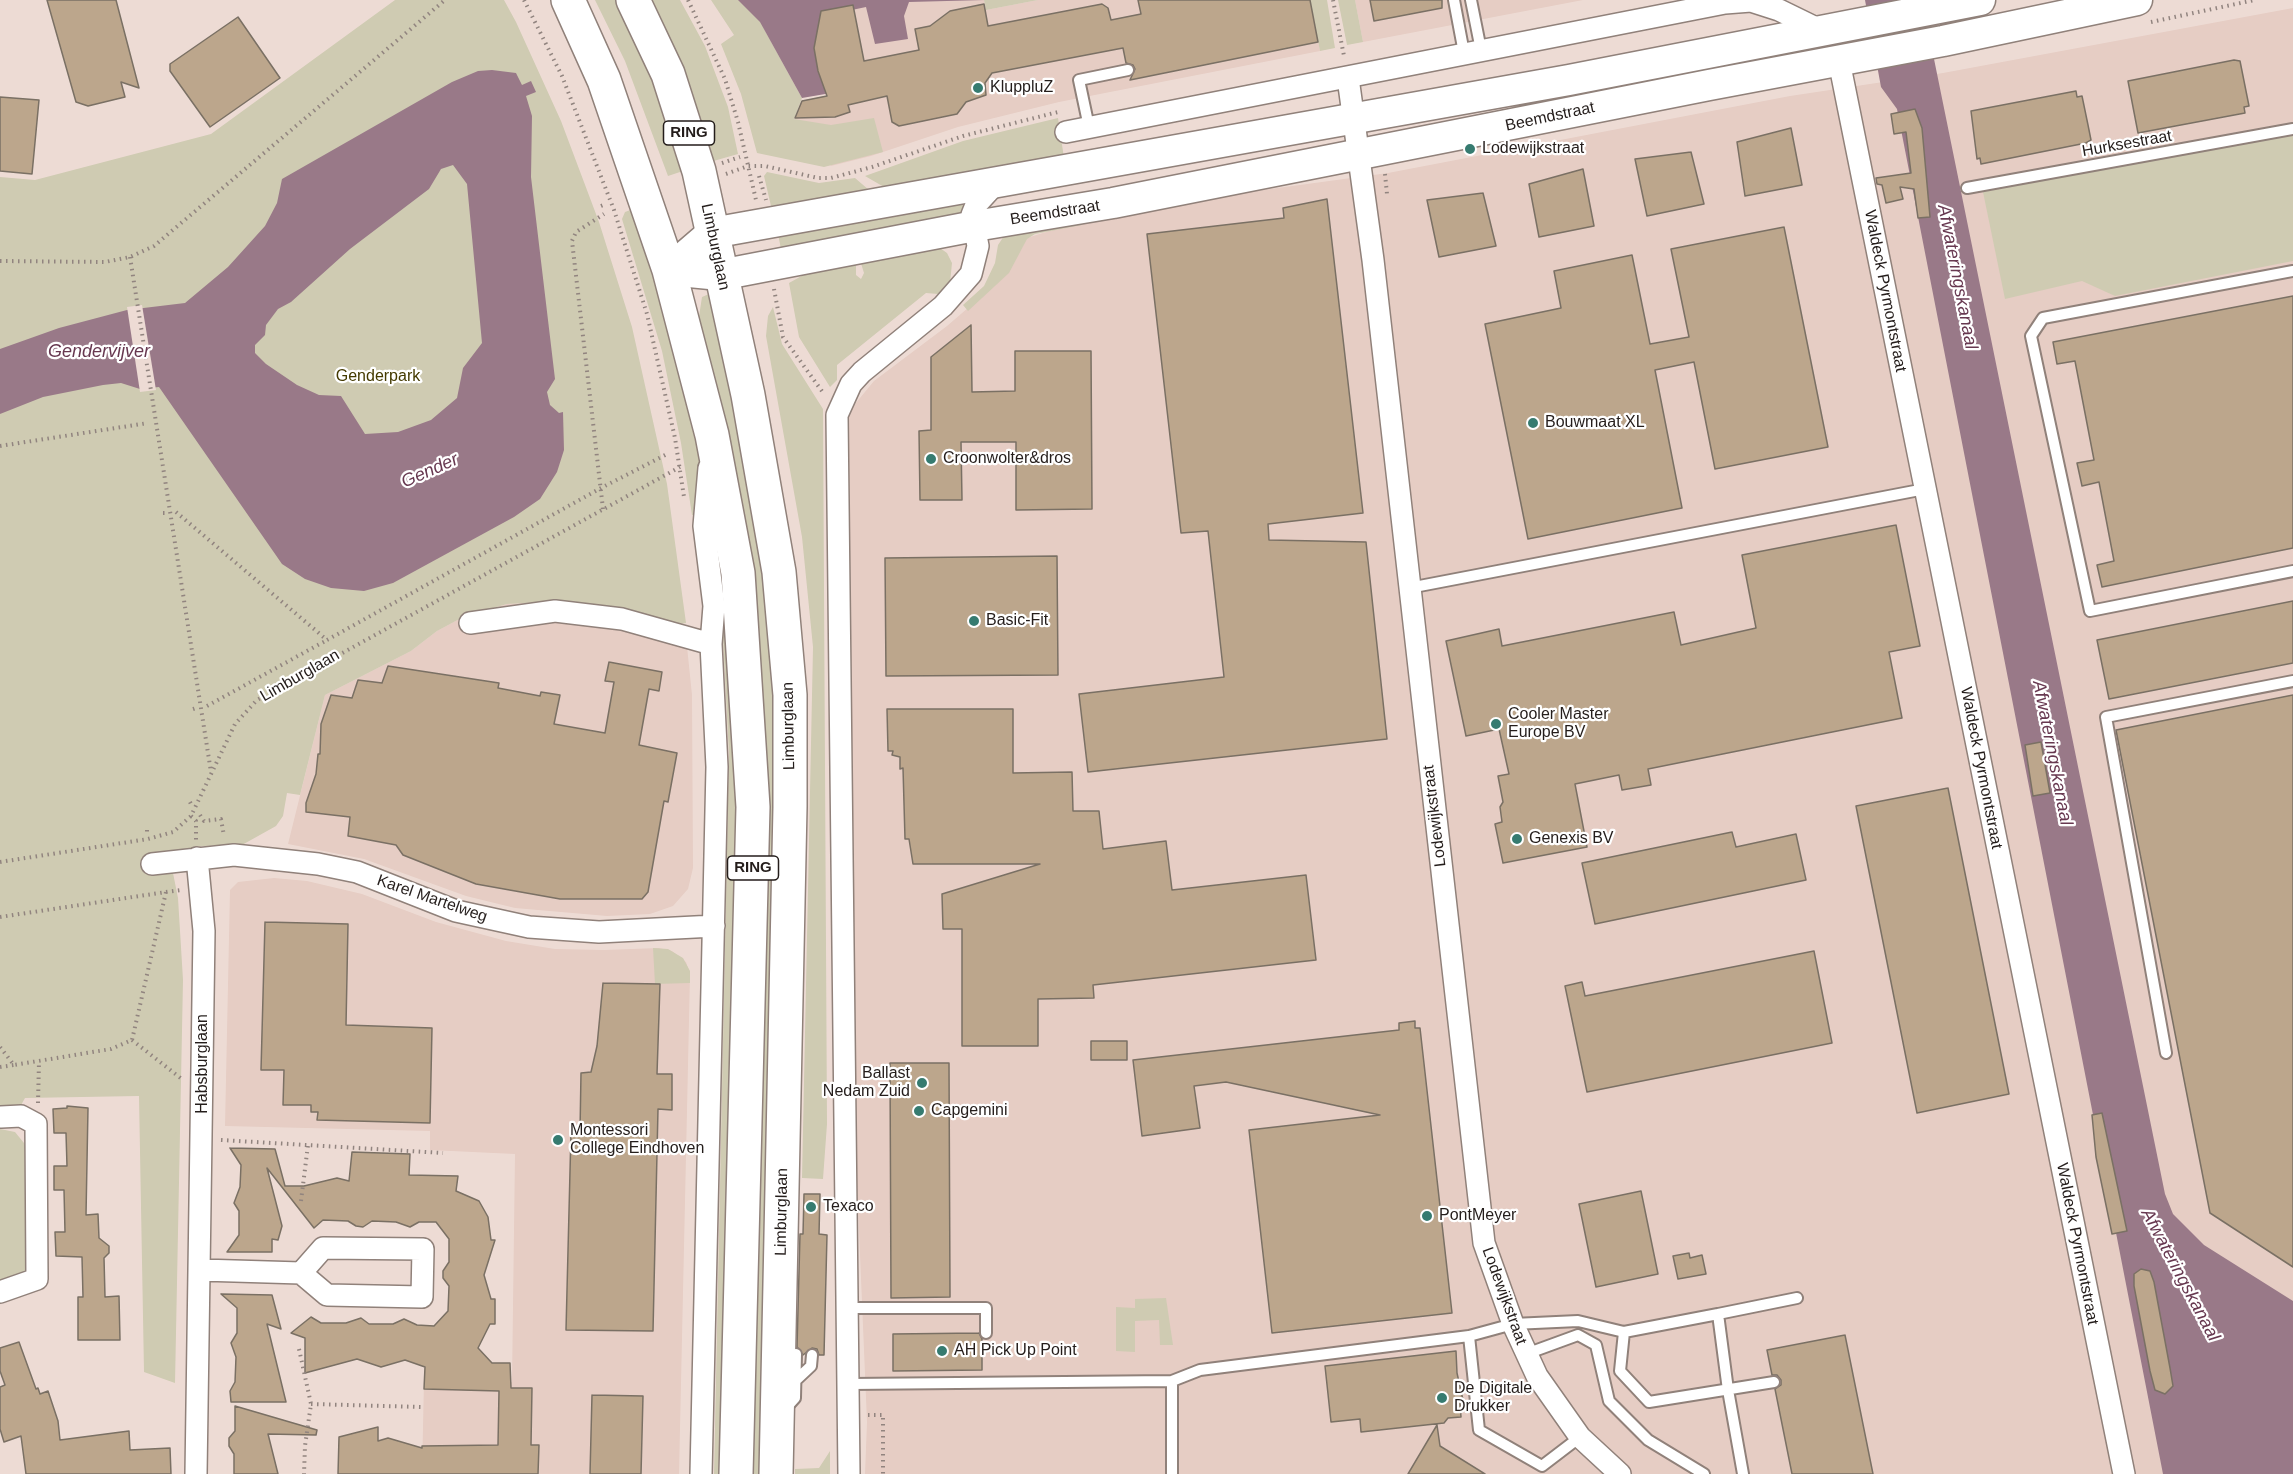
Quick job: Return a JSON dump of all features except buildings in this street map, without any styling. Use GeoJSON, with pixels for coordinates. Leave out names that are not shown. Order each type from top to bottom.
{"type":"FeatureCollection","features":[{"type":"Feature","properties":{"kind":"main road","name":"RING"},"geometry":{"type":"LineString","coordinates":[[568,0],[604,80],[669,270],[712,435],[738,573],[753,807],[736,1474]]}},
{"type":"Feature","properties":{"kind":"main road","name":"Limburglaan"},"geometry":{"type":"LineString","coordinates":[[633,0],[668,74],[688,130],[748,395],[779,572],[790,694],[790,807],[776,1474]]}},
{"type":"Feature","properties":{"kind":"main road","name":"Beemdstraat"},"geometry":{"type":"LineString","coordinates":[[712,233],[764,216],[998,181],[1355,119],[1980,0]]}},
{"type":"Feature","properties":{"kind":"main road","name":"Beemdstraat"},"geometry":{"type":"LineString","coordinates":[[669,270],[720,275],[975,226],[1113,203],[1360,156],[1709,85],[1869,56],[2137,0]]}},
{"type":"Feature","properties":{"kind":"main road"},"geometry":{"type":"LineString","coordinates":[[669,270],[712,233]]}},
{"type":"Feature","properties":{"kind":"street"},"geometry":{"type":"LineString","coordinates":[[1066,132],[1087,117],[1348,78],[1725,3],[1751,2],[1779,10],[1822,31]]}},
{"type":"Feature","properties":{"kind":"street","name":"Waldeck Pyrmontstraat"},"geometry":{"type":"LineString","coordinates":[[1839,61],[2124,1474]]}},
{"type":"Feature","properties":{"kind":"street"},"geometry":{"type":"LineString","coordinates":[[1348,78],[1355,119]]}},
{"type":"Feature","properties":{"kind":"street","name":"Lodewijkstraat"},"geometry":{"type":"LineString","coordinates":[[1355,119],[1484,1243],[1513,1324],[1537,1376],[1580,1437],[1620,1474]]}},
{"type":"Feature","properties":{"kind":"street"},"geometry":{"type":"LineString","coordinates":[[849,1474],[850,1384],[837,415],[850,384],[944,306],[970,274],[978,246],[972,215],[976,205],[998,181]]}},
{"type":"Feature","properties":{"kind":"street"},"geometry":{"type":"LineString","coordinates":[[701,1474],[717,767],[711,644],[714,606],[704,526],[712,435]]}},
{"type":"Feature","properties":{"kind":"street"},"geometry":{"type":"LineString","coordinates":[[470,623],[555,611],[621,619],[711,644]]}},
{"type":"Feature","properties":{"kind":"street","name":"Karel Martelweg"},"geometry":{"type":"LineString","coordinates":[[152,864],[234,855],[318,864],[357,872],[456,911],[529,927],[599,932],[714,926]]}},
{"type":"Feature","properties":{"kind":"street","name":"Habsburglaan"},"geometry":{"type":"LineString","coordinates":[[196,1474],[201,1270],[204,931],[197,858]]}},
{"type":"Feature","properties":{"kind":"street"},"geometry":{"type":"LineString","coordinates":[[0,1292],[37,1279],[36,1124],[21,1116],[1,1117]]}},
{"type":"Feature","properties":{"kind":"street"},"geometry":{"type":"LineString","coordinates":[[201,1270],[301,1273],[327,1295],[422,1297],[423,1249],[323,1248],[301,1273]]}},
{"type":"Feature","properties":{"kind":"lane"},"geometry":{"type":"LineString","coordinates":[[1454,0],[1472,52]]}},
{"type":"Feature","properties":{"kind":"lane"},"geometry":{"type":"LineString","coordinates":[[1471,0],[1472,52]]}},
{"type":"Feature","properties":{"kind":"lane"},"geometry":{"type":"LineString","coordinates":[[1087,117],[1079,80],[1128,70]]}},
{"type":"Feature","properties":{"kind":"lane","name":"Hurksestraat"},"geometry":{"type":"LineString","coordinates":[[1967,189],[2293,129]]}},
{"type":"Feature","properties":{"kind":"lane"},"geometry":{"type":"LineString","coordinates":[[2293,271],[2043,318],[2031,336],[2090,611],[2293,571]]}},
{"type":"Feature","properties":{"kind":"lane"},"geometry":{"type":"LineString","coordinates":[[1409,588],[1925,489]]}},
{"type":"Feature","properties":{"kind":"lane"},"geometry":{"type":"LineString","coordinates":[[2166,1053],[2106,717],[2293,681]]}},
{"type":"Feature","properties":{"kind":"lane"},"geometry":{"type":"LineString","coordinates":[[850,1384],[1172,1381],[1200,1370],[1469,1336],[1513,1324],[1578,1321],[1624,1332],[1797,1298]]}},
{"type":"Feature","properties":{"kind":"lane"},"geometry":{"type":"LineString","coordinates":[[849,1308],[986,1308],[986,1334]]}},
{"type":"Feature","properties":{"kind":"lane"},"geometry":{"type":"LineString","coordinates":[[1718,1314],[1728,1390],[1743,1474]]}},
{"type":"Feature","properties":{"kind":"lane"},"geometry":{"type":"LineString","coordinates":[[1624,1332],[1620,1371],[1649,1402],[1774,1382]]}},
{"type":"Feature","properties":{"kind":"lane"},"geometry":{"type":"LineString","coordinates":[[1525,1354],[1578,1335],[1596,1345],[1609,1401],[1648,1440],[1704,1474]]}},
{"type":"Feature","properties":{"kind":"lane"},"geometry":{"type":"LineString","coordinates":[[1469,1336],[1479,1430],[1542,1466],[1580,1437]]}},
{"type":"Feature","properties":{"kind":"lane"},"geometry":{"type":"LineString","coordinates":[[778,1417],[795,1398],[796,1354]]}},
{"type":"Feature","properties":{"kind":"lane"},"geometry":{"type":"LineString","coordinates":[[795,1381],[811,1366],[812,1355]]}},
{"type":"Feature","properties":{"kind":"lane"},"geometry":{"type":"LineString","coordinates":[[986,1370],[987,1383]]}},
{"type":"Feature","properties":{"kind":"lane"},"geometry":{"type":"LineString","coordinates":[[1172,1381],[1172,1474]]}},
{"type":"Feature","properties":{"kind":"path"},"geometry":{"type":"LineString","coordinates":[[0,261],[105,262],[130,257],[154,246],[445,0]]}},
{"type":"Feature","properties":{"kind":"path","name":"Limburglaan"},"geometry":{"type":"LineString","coordinates":[[0,862],[148,839],[172,832],[191,816],[235,724],[269,692],[680,467],[646,314],[614,210],[562,76],[524,0]]}},
{"type":"Feature","properties":{"kind":"path"},"geometry":{"type":"LineString","coordinates":[[688,0],[725,79],[764,216]]}},
{"type":"Feature","properties":{"kind":"path"},"geometry":{"type":"LineString","coordinates":[[1333,0],[1344,56]]}},
{"type":"Feature","properties":{"kind":"path"},"geometry":{"type":"LineString","coordinates":[[748,166],[765,166],[818,178],[831,177],[872,167],[1014,122],[1087,117]]}},
{"type":"Feature","properties":{"kind":"path"},"geometry":{"type":"LineString","coordinates":[[759,176],[764,216]]}},
{"type":"Feature","properties":{"kind":"path"},"geometry":{"type":"LineString","coordinates":[[603,509],[572,241],[576,232],[604,214]]}},
{"type":"Feature","properties":{"kind":"path"},"geometry":{"type":"LineString","coordinates":[[130,257],[211,772]]}},
{"type":"Feature","properties":{"kind":"path"},"geometry":{"type":"LineString","coordinates":[[769,266],[783,337],[837,415]]}},
{"type":"Feature","properties":{"kind":"path"},"geometry":{"type":"LineString","coordinates":[[0,446],[148,423]]}},
{"type":"Feature","properties":{"kind":"path"},"geometry":{"type":"LineString","coordinates":[[207,706],[601,488],[667,454]]}},
{"type":"Feature","properties":{"kind":"path"},"geometry":{"type":"LineString","coordinates":[[176,512],[327,640]]}},
{"type":"Feature","properties":{"kind":"path"},"geometry":{"type":"LineString","coordinates":[[200,815],[204,821],[221,819],[225,846]]}},
{"type":"Feature","properties":{"kind":"path"},"geometry":{"type":"LineString","coordinates":[[0,917],[186,889]]}},
{"type":"Feature","properties":{"kind":"path"},"geometry":{"type":"LineString","coordinates":[[132,1040],[166,892]]}},
{"type":"Feature","properties":{"kind":"path"},"geometry":{"type":"LineString","coordinates":[[0,1067],[111,1049],[132,1040]]}},
{"type":"Feature","properties":{"kind":"path"},"geometry":{"type":"LineString","coordinates":[[132,1040],[182,1080]]}},
{"type":"Feature","properties":{"kind":"path"},"geometry":{"type":"LineString","coordinates":[[0,1047],[14,1065]]}},
{"type":"Feature","properties":{"kind":"path"},"geometry":{"type":"LineString","coordinates":[[39,1062],[39,1097]]}},
{"type":"Feature","properties":{"kind":"path"},"geometry":{"type":"LineString","coordinates":[[220,1140],[443,1153]]}},
{"type":"Feature","properties":{"kind":"path"},"geometry":{"type":"LineString","coordinates":[[301,1201],[308,1145]]}},
{"type":"Feature","properties":{"kind":"path"},"geometry":{"type":"LineString","coordinates":[[298,1349],[310,1404],[304,1446],[304,1474]]}},
{"type":"Feature","properties":{"kind":"path"},"geometry":{"type":"LineString","coordinates":[[310,1404],[421,1407]]}},
{"type":"Feature","properties":{"kind":"path"},"geometry":{"type":"LineString","coordinates":[[849,1415],[883,1415],[883,1474]]}},
{"type":"Feature","properties":{"kind":"shaded area"},"geometry":{"type":"Polygon","coordinates":[[[920,0],[984,0],[986,10],[1038,0],[1310,0],[1320,51],[1059,102],[958,127],[871,156],[831,166],[795,120],[801,101],[830,95],[828,9],[920,0]]]}},
{"type":"Feature","properties":{"kind":"shaded area"},"geometry":{"type":"Polygon","coordinates":[[[1355,0],[1583,0],[1363,42],[1355,0]]]}},
{"type":"Feature","properties":{"kind":"shaded area"},"geometry":{"type":"Polygon","coordinates":[[[2293,8],[2293,1474],[865,1474],[867,1422],[827,463],[836,427],[874,381],[947,326],[1005,276],[1027,238],[1116,210],[1388,173],[1790,96],[1943,73],[2293,8]]]}},
{"type":"Feature","properties":{"kind":"shaded area"},"geometry":{"type":"Polygon","coordinates":[[[544,602],[685,627],[692,695],[693,868],[688,889],[673,906],[650,914],[607,916],[515,908],[466,896],[364,859],[288,844],[325,695],[411,651],[437,631],[465,616],[507,604],[544,602]]]}},
{"type":"Feature","properties":{"kind":"shaded area","name":"Montessori College Eindhoven"},"geometry":{"type":"Polygon","coordinates":[[[274,878],[307,881],[362,894],[436,922],[506,941],[555,949],[659,948],[672,951],[686,962],[690,974],[679,1474],[422,1474],[424,1380],[512,1382],[515,1154],[430,1150],[430,1131],[225,1126],[230,890],[238,882],[274,878]]]}},
{"type":"Feature","properties":{"kind":"green space","name":"Genderpark"},"geometry":{"type":"Polygon","coordinates":[[[395,0],[504,0],[516,22],[561,121],[599,222],[632,327],[667,484],[686,623],[680,624],[544,602],[507,604],[465,616],[437,631],[411,651],[325,695],[300,795],[287,793],[283,816],[276,826],[242,845],[203,846],[145,856],[148,875],[173,873],[178,898],[183,980],[175,1383],[144,1372],[139,1096],[25,1098],[20,1107],[0,1111],[0,177],[35,180],[211,134],[395,0]]]}},
{"type":"Feature","properties":{"kind":"green space"},"geometry":{"type":"Polygon","coordinates":[[[595,0],[620,0],[638,35],[686,170],[668,176],[625,61],[595,0]]]}},
{"type":"Feature","properties":{"kind":"green space"},"geometry":{"type":"Polygon","coordinates":[[[645,0],[680,0],[705,46],[728,107],[738,154],[710,162],[645,0]]]}},
{"type":"Feature","properties":{"kind":"green space"},"geometry":{"type":"Polygon","coordinates":[[[711,0],[920,0],[853,4],[763,27],[802,98],[794,119],[831,125],[874,118],[883,152],[824,167],[757,153],[741,94],[721,44],[734,35],[711,0]]]}},
{"type":"Feature","properties":{"kind":"green space"},"geometry":{"type":"Polygon","coordinates":[[[984,0],[1038,0],[986,10],[984,0]]]}},
{"type":"Feature","properties":{"kind":"green space"},"geometry":{"type":"Polygon","coordinates":[[[1310,0],[1327,0],[1335,48],[1320,51],[1310,0]]]}},
{"type":"Feature","properties":{"kind":"green space"},"geometry":{"type":"Polygon","coordinates":[[[1338,0],[1355,0],[1363,42],[1347,45],[1338,0]]]}},
{"type":"Feature","properties":{"kind":"green space"},"geometry":{"type":"Polygon","coordinates":[[[1058,118],[1064,158],[884,187],[865,176],[963,141],[1058,118]]]}},
{"type":"Feature","properties":{"kind":"green space"},"geometry":{"type":"Polygon","coordinates":[[[2293,133],[2293,261],[2115,296],[2082,281],[2005,299],[1983,192],[2293,133]]]}},
{"type":"Feature","properties":{"kind":"green space"},"geometry":{"type":"Polygon","coordinates":[[[767,172],[819,183],[855,178],[869,190],[771,206],[764,176],[767,172]]]}},
{"type":"Feature","properties":{"kind":"green space"},"geometry":{"type":"Polygon","coordinates":[[[966,201],[960,220],[781,249],[778,234],[966,201]]]}},
{"type":"Feature","properties":{"kind":"green space"},"geometry":{"type":"Polygon","coordinates":[[[636,208],[700,444],[697,514],[692,515],[681,443],[662,351],[622,219],[625,212],[636,208]]]}},
{"type":"Feature","properties":{"kind":"green space"},"geometry":{"type":"Polygon","coordinates":[[[1073,220],[1082,225],[1035,234],[1027,239],[1009,273],[968,311],[963,305],[984,286],[995,263],[998,245],[1004,236],[1073,220]]]}},
{"type":"Feature","properties":{"kind":"green space"},"geometry":{"type":"Polygon","coordinates":[[[937,246],[947,253],[952,263],[950,283],[938,294],[926,293],[837,365],[837,380],[830,387],[799,337],[789,283],[807,273],[856,258],[856,275],[861,279],[864,273],[859,257],[937,246]]]}},
{"type":"Feature","properties":{"kind":"green space"},"geometry":{"type":"Polygon","coordinates":[[[709,294],[732,383],[770,615],[777,756],[761,1474],[750,1474],[763,894],[698,323],[702,297],[709,294]]]}},
{"type":"Feature","properties":{"kind":"green space"},"geometry":{"type":"Polygon","coordinates":[[[773,307],[782,344],[823,409],[827,1124],[823,1179],[802,1178],[813,647],[802,537],[766,336],[768,316],[773,307]]]}},
{"type":"Feature","properties":{"kind":"green space"},"geometry":{"type":"Polygon","coordinates":[[[715,514],[738,716],[726,1474],[714,1474],[729,754],[723,639],[712,541],[715,514]]]}},
{"type":"Feature","properties":{"kind":"green space"},"geometry":{"type":"Polygon","coordinates":[[[653,948],[668,949],[683,958],[690,971],[690,983],[655,984],[653,948]]]}},
{"type":"Feature","properties":{"kind":"green space"},"geometry":{"type":"Polygon","coordinates":[[[0,1129],[15,1132],[24,1143],[26,1150],[27,1268],[21,1276],[0,1282],[0,1129]]]}},
{"type":"Feature","properties":{"kind":"green space"},"geometry":{"type":"Polygon","coordinates":[[[1166,1298],[1173,1345],[1160,1345],[1159,1320],[1135,1321],[1135,1352],[1116,1351],[1116,1307],[1135,1308],[1135,1299],[1166,1298]]]}},
{"type":"Feature","properties":{"kind":"green space"},"geometry":{"type":"Polygon","coordinates":[[[830,1451],[830,1474],[795,1474],[795,1469],[819,1468],[830,1451]]]}},
{"type":"Feature","properties":{"kind":"water"},"geometry":{"type":"Polygon","coordinates":[[[738,0],[985,0],[909,2],[904,16],[908,39],[875,44],[866,7],[847,11],[831,93],[802,98],[760,22],[738,0]]]}},
{"type":"Feature","properties":{"kind":"water","name":"Afwateringskanaal"},"geometry":{"type":"Polygon","coordinates":[[[1865,0],[1922,0],[2165,1194],[2173,1214],[2204,1245],[2293,1301],[2293,1474],[2163,1474],[1897,109],[1881,87],[1865,0]]]}},
{"type":"Feature","properties":{"kind":"water"},"geometry":{"type":"Polygon","coordinates":[[[478,71],[516,73],[522,85],[531,81],[536,92],[526,96],[532,116],[531,177],[555,379],[547,392],[550,405],[559,413],[563,412],[564,450],[557,472],[540,499],[514,517],[393,583],[364,591],[331,588],[305,579],[282,564],[159,387],[140,389],[121,383],[103,385],[43,397],[0,414],[0,349],[59,328],[127,310],[185,303],[228,267],[265,226],[277,203],[282,179],[452,82],[478,71]],[[453,165],[441,169],[429,189],[350,249],[291,302],[278,309],[266,325],[265,335],[255,345],[255,353],[266,364],[297,385],[319,395],[341,396],[365,434],[398,432],[431,420],[457,398],[463,368],[482,343],[467,184],[453,165]]]}},
{"type":"Feature","properties":{"kind":"pier"},"geometry":{"type":"Polygon","coordinates":[[[142,305],[156,390],[140,392],[127,307],[142,305]]]}},
{"type":"Feature","properties":{"kind":"place","name":"KluppluZ"},"geometry":{"type":"Point","coordinates":[978,88]}},
{"type":"Feature","properties":{"kind":"place","name":"Lodewijkstraat"},"geometry":{"type":"Point","coordinates":[1470,149]}},
{"type":"Feature","properties":{"kind":"place","name":"Bouwmaat XL"},"geometry":{"type":"Point","coordinates":[1533,423]}},
{"type":"Feature","properties":{"kind":"place","name":"Croonwolter&dros"},"geometry":{"type":"Point","coordinates":[931,459]}},
{"type":"Feature","properties":{"kind":"place","name":"Basic-Fit"},"geometry":{"type":"Point","coordinates":[974,621]}},
{"type":"Feature","properties":{"kind":"place","name":"Cooler Master Europe BV"},"geometry":{"type":"Point","coordinates":[1496,724]}},
{"type":"Feature","properties":{"kind":"place","name":"Genexis BV"},"geometry":{"type":"Point","coordinates":[1517,839]}},
{"type":"Feature","properties":{"kind":"place","name":"Ballast Nedam Zuid"},"geometry":{"type":"Point","coordinates":[922,1083]}},
{"type":"Feature","properties":{"kind":"place","name":"Capgemini"},"geometry":{"type":"Point","coordinates":[919,1111]}},
{"type":"Feature","properties":{"kind":"place","name":"Montessori College Eindhoven"},"geometry":{"type":"Point","coordinates":[558,1140]}},
{"type":"Feature","properties":{"kind":"place","name":"Texaco"},"geometry":{"type":"Point","coordinates":[811,1207]}},
{"type":"Feature","properties":{"kind":"place","name":"PontMeyer"},"geometry":{"type":"Point","coordinates":[1427,1216]}},
{"type":"Feature","properties":{"kind":"place","name":"AH Pick Up Point"},"geometry":{"type":"Point","coordinates":[942,1351]}},
{"type":"Feature","properties":{"kind":"place","name":"De Digitale Drukker"},"geometry":{"type":"Point","coordinates":[1442,1398]}},
{"type":"Feature","properties":{"kind":"water label","name":"Gendervijver"},"geometry":{"type":"Point","coordinates":[99,352]}},
{"type":"Feature","properties":{"kind":"water label","name":"Gender"},"geometry":{"type":"Point","coordinates":[430,471]}}]}
